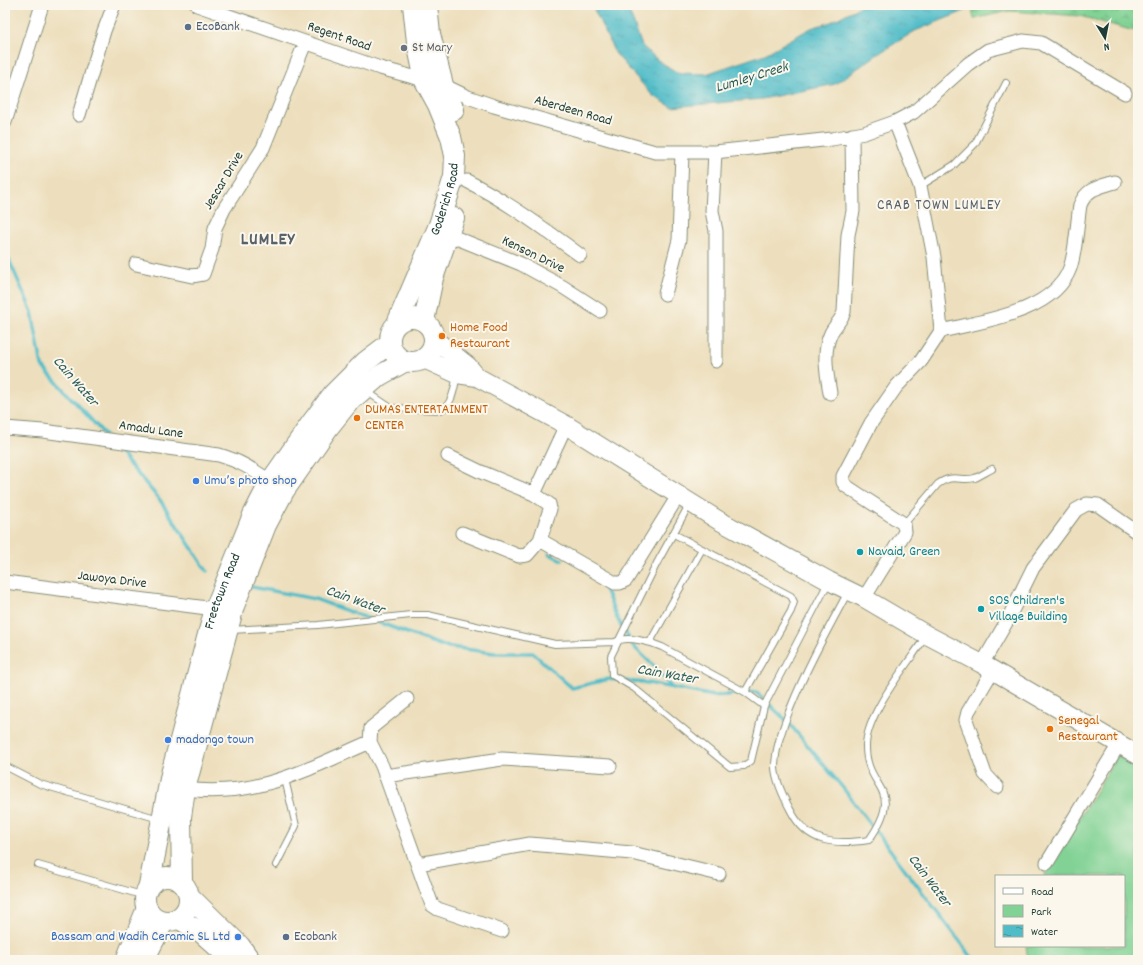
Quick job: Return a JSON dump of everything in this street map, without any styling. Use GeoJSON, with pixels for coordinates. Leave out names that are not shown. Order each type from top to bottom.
{"type":"FeatureCollection","features":[{"type":"Feature","properties":{"kind":"main road","name":"Goderich Road"},"geometry":{"type":"LineString","coordinates":[[413,5],[417,42],[434,83],[462,130],[468,154],[467,181],[433,278],[424,321]]}},
{"type":"Feature","properties":{"kind":"main road","name":"Goderich Road"},"geometry":{"type":"LineString","coordinates":[[398,321],[439,225],[454,177],[455,156],[450,137],[438,105],[434,83],[427,5]]}},
{"type":"Feature","properties":{"kind":"main road"},"geometry":{"type":"LineString","coordinates":[[408,318],[424,321],[432,331],[434,339],[433,347],[424,359],[416,362],[404,362],[393,352],[390,343],[390,334],[393,327],[398,321],[408,318]]}},
{"type":"Feature","properties":{"kind":"main road"},"geometry":{"type":"LineString","coordinates":[[434,339],[468,366],[477,377]]}},
{"type":"Feature","properties":{"kind":"main road","name":"Freetown Road"},"geometry":{"type":"LineString","coordinates":[[186,890],[181,817],[185,789],[234,606],[266,525],[277,486],[308,428],[333,394],[365,362],[390,343]]}},
{"type":"Feature","properties":{"kind":"main road"},"geometry":{"type":"LineString","coordinates":[[424,359],[457,374],[477,377],[566,425],[684,500],[829,581],[856,594],[927,635],[988,667],[1138,755]]}},
{"type":"Feature","properties":{"kind":"main road","name":"Freetown Road"},"geometry":{"type":"LineString","coordinates":[[126,960],[147,897],[171,774],[215,609],[253,515],[348,403],[379,376],[404,362]]}},
{"type":"Feature","properties":{"kind":"main road"},"geometry":{"type":"LineString","coordinates":[[232,960],[201,932],[172,920],[152,915],[147,897],[156,879],[165,876],[174,877],[240,946],[250,960]]}},
{"type":"Feature","properties":{"kind":"main road"},"geometry":{"type":"LineString","coordinates":[[144,960],[172,920],[186,911],[186,890]]}},
{"type":"Feature","properties":{"kind":"street"},"geometry":{"type":"LineString","coordinates":[[5,122],[42,5]]}},
{"type":"Feature","properties":{"kind":"street"},"geometry":{"type":"LineString","coordinates":[[79,115],[104,31],[114,5]]}},
{"type":"Feature","properties":{"kind":"street","name":"Regent Road"},"geometry":{"type":"LineString","coordinates":[[197,5],[380,68],[434,83]]}},
{"type":"Feature","properties":{"kind":"street","name":"Aberdeen Road"},"geometry":{"type":"LineString","coordinates":[[434,83],[494,106],[632,146],[656,152],[682,153],[715,152],[864,133],[895,122],[914,112],[968,64],[988,50],[1023,41],[1041,43],[1125,93]]}},
{"type":"Feature","properties":{"kind":"street","name":"Jescar Drive"},"geometry":{"type":"LineString","coordinates":[[136,264],[192,276],[203,274],[212,249],[215,228],[224,209],[263,148],[305,43]]}},
{"type":"Feature","properties":{"kind":"street"},"geometry":{"type":"LineString","coordinates":[[856,594],[905,532],[904,524],[846,486],[843,482],[843,476],[871,423],[896,387],[921,361],[941,331],[934,257],[920,186],[895,122]]}},
{"type":"Feature","properties":{"kind":"street"},"geometry":{"type":"LineString","coordinates":[[830,394],[826,362],[828,342],[831,332],[842,319],[844,312],[848,235],[854,212],[852,135]]}},
{"type":"Feature","properties":{"kind":"street"},"geometry":{"type":"LineString","coordinates":[[715,152],[712,211],[716,231],[716,361]]}},
{"type":"Feature","properties":{"kind":"street"},"geometry":{"type":"LineString","coordinates":[[666,294],[679,240],[682,153]]}},
{"type":"Feature","properties":{"kind":"street"},"geometry":{"type":"LineString","coordinates":[[467,181],[499,198],[580,255]]}},
{"type":"Feature","properties":{"kind":"street"},"geometry":{"type":"LineString","coordinates":[[941,331],[1021,311],[1052,294],[1070,268],[1080,205],[1083,196],[1091,190],[1115,182]]}},
{"type":"Feature","properties":{"kind":"street","name":"Kenson Drive"},"geometry":{"type":"LineString","coordinates":[[449,235],[521,264],[563,287],[600,311]]}},
{"type":"Feature","properties":{"kind":"street"},"geometry":{"type":"LineString","coordinates":[[534,494],[566,425]]}},
{"type":"Feature","properties":{"kind":"street","name":"Amadu Lane"},"geometry":{"type":"LineString","coordinates":[[5,428],[72,434],[219,455],[239,461],[256,470],[277,486]]}},
{"type":"Feature","properties":{"kind":"street"},"geometry":{"type":"LineString","coordinates":[[448,456],[480,472],[534,494],[549,504],[550,509],[540,540],[526,555],[519,556],[462,533]]}},
{"type":"Feature","properties":{"kind":"street"},"geometry":{"type":"LineString","coordinates":[[540,540],[615,583],[620,583],[626,580],[684,500]]}},
{"type":"Feature","properties":{"kind":"street"},"geometry":{"type":"LineString","coordinates":[[997,787],[986,774],[966,720],[968,712],[1007,621],[1033,568],[1076,510],[1087,504],[1098,505],[1138,533]]}},
{"type":"Feature","properties":{"kind":"street","name":"Jawoya Drive"},"geometry":{"type":"LineString","coordinates":[[5,582],[215,609]]}},
{"type":"Feature","properties":{"kind":"street"},"geometry":{"type":"LineString","coordinates":[[407,698],[370,728],[370,742],[385,776],[432,905],[438,909],[502,931]]}},
{"type":"Feature","properties":{"kind":"street"},"geometry":{"type":"LineString","coordinates":[[185,789],[202,791],[236,791],[261,786],[285,779],[370,742]]}},
{"type":"Feature","properties":{"kind":"street"},"geometry":{"type":"LineString","coordinates":[[1047,863],[1120,744]]}},
{"type":"Feature","properties":{"kind":"street"},"geometry":{"type":"LineString","coordinates":[[385,776],[502,759],[610,766]]}},
{"type":"Feature","properties":{"kind":"street"},"geometry":{"type":"LineString","coordinates":[[418,864],[530,844],[632,853],[719,874]]}},
{"type":"Feature","properties":{"kind":"lane"},"geometry":{"type":"LineString","coordinates":[[920,186],[954,165],[975,144],[1006,83]]}},
{"type":"Feature","properties":{"kind":"lane"},"geometry":{"type":"LineString","coordinates":[[363,389],[391,408],[441,410],[447,407],[453,394],[457,374]]}},
{"type":"Feature","properties":{"kind":"lane"},"geometry":{"type":"LineString","coordinates":[[904,524],[938,484],[945,479],[956,477],[974,478],[992,469]]}},
{"type":"Feature","properties":{"kind":"lane"},"geometry":{"type":"LineString","coordinates":[[684,500],[674,534],[657,563],[611,656],[612,674],[634,688],[730,767],[744,766],[751,762],[764,706],[829,581]]}},
{"type":"Feature","properties":{"kind":"lane"},"geometry":{"type":"LineString","coordinates":[[674,534],[791,596],[794,602],[745,692]]}},
{"type":"Feature","properties":{"kind":"lane"},"geometry":{"type":"LineString","coordinates":[[650,642],[702,549]]}},
{"type":"Feature","properties":{"kind":"lane"},"geometry":{"type":"LineString","coordinates":[[856,594],[802,679],[779,738],[775,769],[782,794],[795,819],[818,839],[843,844],[868,840],[879,825],[886,808],[885,795],[874,777],[868,758],[866,744],[874,713],[927,635]]}},
{"type":"Feature","properties":{"kind":"lane"},"geometry":{"type":"LineString","coordinates":[[227,630],[318,625],[412,615],[444,617],[555,644],[615,642],[620,640],[650,642],[745,692],[764,706]]}},
{"type":"Feature","properties":{"kind":"lane"},"geometry":{"type":"LineString","coordinates":[[5,766],[40,784],[162,820]]}},
{"type":"Feature","properties":{"kind":"lane"},"geometry":{"type":"LineString","coordinates":[[276,864],[296,826],[285,779]]}},
{"type":"Feature","properties":{"kind":"lane"},"geometry":{"type":"LineString","coordinates":[[38,865],[147,897]]}},
{"type":"Feature","properties":{"kind":"green space"},"geometry":{"type":"Polygon","coordinates":[[[1000,5],[1138,5],[1138,32],[1080,16],[1009,11],[974,19],[972,8],[1000,5]]]}},
{"type":"Feature","properties":{"kind":"green space"},"geometry":{"type":"Polygon","coordinates":[[[1118,755],[1138,765],[1138,960],[1028,960],[1026,947],[1125,947],[1125,875],[1045,875],[1118,755]]]}},
{"type":"Feature","properties":{"kind":"water","name":"Lumley Creek"},"geometry":{"type":"Polygon","coordinates":[[[592,5],[627,5],[642,46],[659,61],[678,73],[706,74],[765,54],[811,28],[831,22],[863,5],[1000,5],[972,8],[915,31],[881,52],[835,84],[762,99],[672,107],[652,95],[615,53],[592,5]]]}},
{"type":"Feature","properties":{"kind":"waterway","name":"Cain Water"},"geometry":{"type":"LineString","coordinates":[[5,251],[32,312],[42,366],[105,435]]}},
{"type":"Feature","properties":{"kind":"waterway","name":"Cain Water"},"geometry":{"type":"LineString","coordinates":[[118,451],[160,500],[207,571]]}},
{"type":"Feature","properties":{"kind":"waterway"},"geometry":{"type":"LineString","coordinates":[[549,554],[562,560]]}},
{"type":"Feature","properties":{"kind":"waterway"},"geometry":{"type":"LineString","coordinates":[[601,579],[617,618],[634,647],[656,668],[672,688]]}},
{"type":"Feature","properties":{"kind":"waterway","name":"Cain Water"},"geometry":{"type":"LineString","coordinates":[[252,587],[315,599],[443,646],[494,653],[533,653],[572,688],[609,679],[618,680]]}},
{"type":"Feature","properties":{"kind":"waterway","name":"Cain Water"},"geometry":{"type":"LineString","coordinates":[[624,681],[648,683],[714,696],[756,692],[788,722],[843,788],[974,960]]}},
{"type":"Feature","properties":{"kind":"place","name":"EcoBank"},"geometry":{"type":"Point","coordinates":[188,27]}},
{"type":"Feature","properties":{"kind":"place","name":"St Mary"},"geometry":{"type":"Point","coordinates":[404,48]}},
{"type":"Feature","properties":{"kind":"place","name":"Home Food Restaurant"},"geometry":{"type":"Point","coordinates":[442,336]}},
{"type":"Feature","properties":{"kind":"place","name":"DUMAS ENTERTAINMENT CENTER"},"geometry":{"type":"Point","coordinates":[357,418]}},
{"type":"Feature","properties":{"kind":"place","name":"Umu’s photo shop"},"geometry":{"type":"Point","coordinates":[196,481]}},
{"type":"Feature","properties":{"kind":"place","name":"Navaid, Green"},"geometry":{"type":"Point","coordinates":[860,552]}},
{"type":"Feature","properties":{"kind":"place","name":"SOS Children's Village Building"},"geometry":{"type":"Point","coordinates":[981,609]}},
{"type":"Feature","properties":{"kind":"place","name":"Senegal Restaurant"},"geometry":{"type":"Point","coordinates":[1050,729]}},
{"type":"Feature","properties":{"kind":"place","name":"madongo town"},"geometry":{"type":"Point","coordinates":[168,740]}},
{"type":"Feature","properties":{"kind":"place","name":"Bassam and Wadih Ceramic SL Ltd"},"geometry":{"type":"Point","coordinates":[238,937]}},
{"type":"Feature","properties":{"kind":"place","name":"Ecobank"},"geometry":{"type":"Point","coordinates":[286,937]}},
{"type":"Feature","properties":{"kind":"district","name":"CRAB TOWN LUMLEY"},"geometry":{"type":"Point","coordinates":[939,206]}},
{"type":"Feature","properties":{"kind":"district","name":"LUMLEY"},"geometry":{"type":"Point","coordinates":[268,240]}}]}
